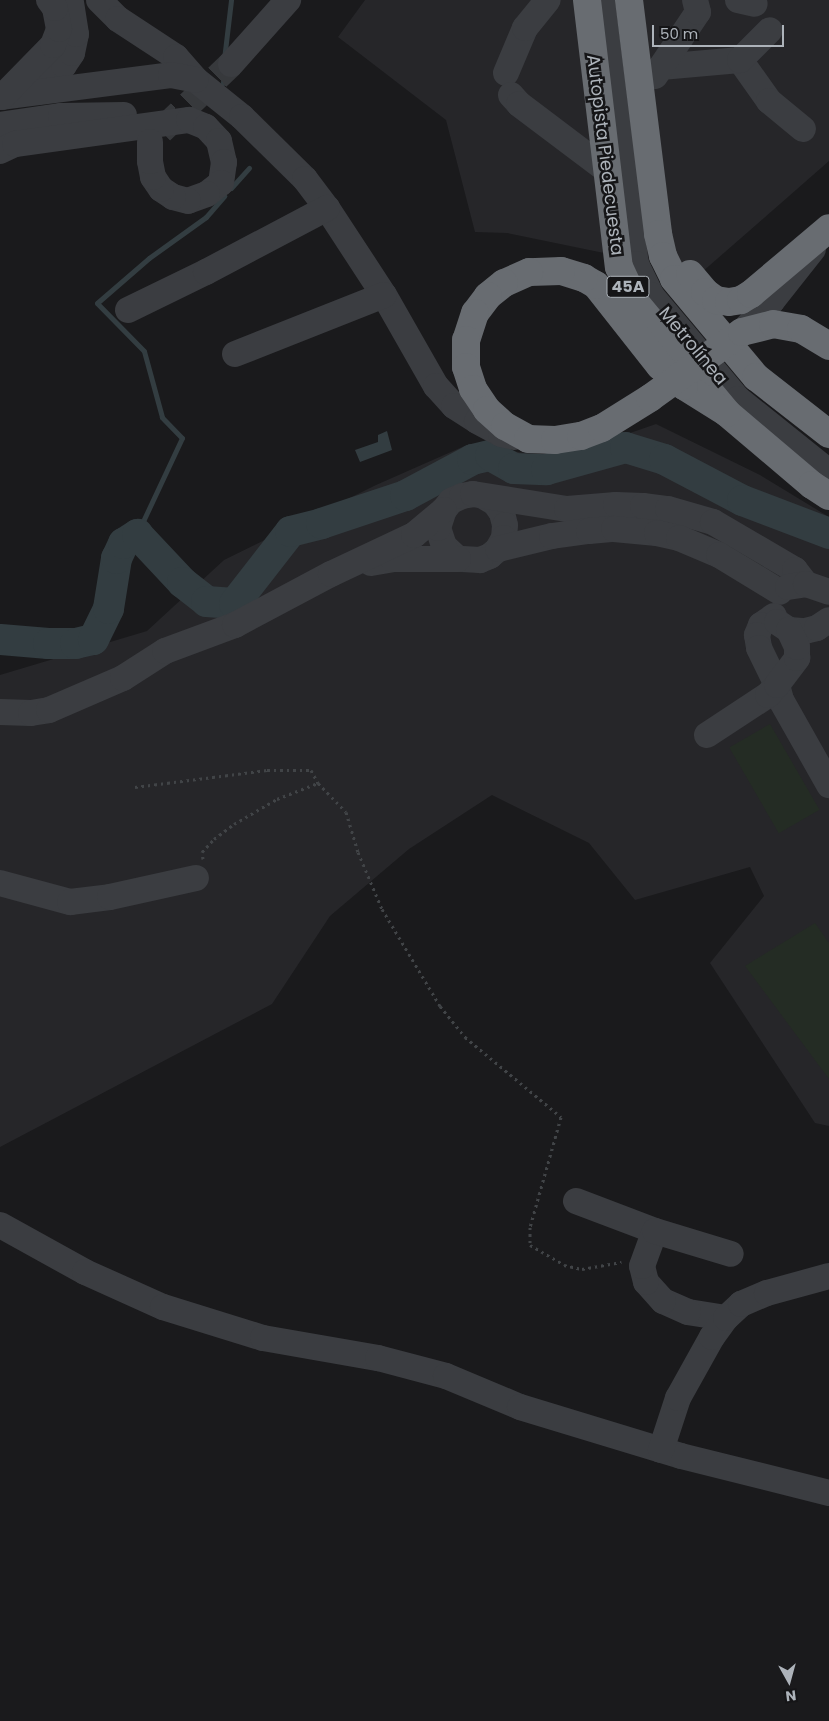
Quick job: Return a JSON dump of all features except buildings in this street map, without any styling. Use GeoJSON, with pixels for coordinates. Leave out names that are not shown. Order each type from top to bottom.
{"type":"FeatureCollection","features":[{"type":"Feature","properties":{"kind":"highway","name":"Autopista Piedecuesta"},"geometry":{"type":"LineString","coordinates":[[587,0],[597,103],[608,171],[618,267],[635,302],[727,413],[812,485],[829,496]]}},
{"type":"Feature","properties":{"kind":"highway","name":"45A"},"geometry":{"type":"LineString","coordinates":[[629,0],[658,234],[663,256],[674,279],[756,377],[829,434]]}},
{"type":"Feature","properties":{"kind":"highway"},"geometry":{"type":"LineString","coordinates":[[658,234],[705,292],[716,300],[729,302],[741,300],[751,294],[829,228]]}},
{"type":"Feature","properties":{"kind":"highway"},"geometry":{"type":"LineString","coordinates":[[727,413],[684,386],[660,366],[596,285],[584,278],[562,271],[529,272],[504,283],[488,296],[475,313],[466,340],[466,367],[473,389],[487,410],[505,426],[528,439],[555,440],[581,436],[602,428],[742,332],[773,324],[801,329],[829,346]]}},
{"type":"Feature","properties":{"kind":"street"},"geometry":{"type":"LineString","coordinates":[[18,88],[53,45],[59,29],[55,8],[49,0]]}},
{"type":"Feature","properties":{"kind":"street"},"geometry":{"type":"LineString","coordinates":[[18,88],[64,66],[72,53],[76,34],[71,0]]}},
{"type":"Feature","properties":{"kind":"street"},"geometry":{"type":"LineString","coordinates":[[99,0],[118,19],[176,57],[196,80],[242,117],[305,179],[327,208],[384,295],[436,386],[454,406],[501,434],[528,439]]}},
{"type":"Feature","properties":{"kind":"street"},"geometry":{"type":"LineString","coordinates":[[231,64],[288,0]]}},
{"type":"Feature","properties":{"kind":"street"},"geometry":{"type":"LineString","coordinates":[[548,0],[525,28],[509,84],[519,104],[608,171]]}},
{"type":"Feature","properties":{"kind":"street","name":"Metrolínea"},"geometry":{"type":"LineString","coordinates":[[602,0],[636,264],[651,295],[738,399],[829,472]]}},
{"type":"Feature","properties":{"kind":"street","name":"Metrolínea"},"geometry":{"type":"LineString","coordinates":[[613,0],[647,257],[660,288],[746,391],[829,457]]}},
{"type":"Feature","properties":{"kind":"street"},"geometry":{"type":"LineString","coordinates":[[641,98],[698,12],[695,0]]}},
{"type":"Feature","properties":{"kind":"street"},"geometry":{"type":"LineString","coordinates":[[661,67],[740,60],[770,30]]}},
{"type":"Feature","properties":{"kind":"street"},"geometry":{"type":"LineString","coordinates":[[18,88],[176,57]]}},
{"type":"Feature","properties":{"kind":"street"},"geometry":{"type":"LineString","coordinates":[[740,60],[769,101],[802,129]]}},
{"type":"Feature","properties":{"kind":"street"},"geometry":{"type":"LineString","coordinates":[[18,88],[171,75],[196,80]]}},
{"type":"Feature","properties":{"kind":"street"},"geometry":{"type":"LineString","coordinates":[[0,125],[11,122],[79,116],[161,114],[189,120],[206,127],[219,141],[224,162],[221,183],[208,194],[188,200],[173,197],[161,188],[153,178],[150,161],[150,142]]}},
{"type":"Feature","properties":{"kind":"street"},"geometry":{"type":"LineString","coordinates":[[0,151],[15,144],[189,120]]}},
{"type":"Feature","properties":{"kind":"street"},"geometry":{"type":"LineString","coordinates":[[128,310],[206,272],[327,208]]}},
{"type":"Feature","properties":{"kind":"street"},"geometry":{"type":"LineString","coordinates":[[742,332],[796,273],[829,228]]}},
{"type":"Feature","properties":{"kind":"street"},"geometry":{"type":"LineString","coordinates":[[235,354],[384,295]]}},
{"type":"Feature","properties":{"kind":"street"},"geometry":{"type":"LineString","coordinates":[[458,559],[444,546],[440,538],[440,518],[451,501],[462,496],[473,494],[568,509],[616,505],[668,509],[713,522],[736,534],[795,570],[817,588]]}},
{"type":"Feature","properties":{"kind":"street"},"geometry":{"type":"LineString","coordinates":[[485,497],[495,503],[504,519],[504,538],[498,549]]}},
{"type":"Feature","properties":{"kind":"street"},"geometry":{"type":"LineString","coordinates":[[0,712],[31,713],[61,706],[123,678],[180,644],[234,625],[341,569],[414,535],[444,510]]}},
{"type":"Feature","properties":{"kind":"street"},"geometry":{"type":"LineString","coordinates":[[341,569],[393,558],[480,560],[498,549],[552,536],[589,531],[614,529],[656,533],[679,538],[719,555],[781,612],[805,630],[817,628],[829,620]]}},
{"type":"Feature","properties":{"kind":"street"},"geometry":{"type":"LineString","coordinates":[[817,588],[792,585],[781,612],[761,625],[758,635],[759,648],[777,685],[781,700],[804,745],[829,785]]}},
{"type":"Feature","properties":{"kind":"street"},"geometry":{"type":"LineString","coordinates":[[706,735],[768,695],[797,658],[797,647],[781,612]]}},
{"type":"Feature","properties":{"kind":"street"},"geometry":{"type":"LineString","coordinates":[[0,883],[70,902],[110,897],[191,879]]}},
{"type":"Feature","properties":{"kind":"street"},"geometry":{"type":"LineString","coordinates":[[576,1200],[655,1231],[732,1254]]}},
{"type":"Feature","properties":{"kind":"street"},"geometry":{"type":"LineString","coordinates":[[0,1225],[84,1272],[163,1307],[263,1338],[378,1358],[446,1376],[520,1407],[661,1450],[829,1493]]}},
{"type":"Feature","properties":{"kind":"street"},"geometry":{"type":"LineString","coordinates":[[655,1231],[642,1266],[646,1282],[663,1301],[688,1312],[726,1318]]}},
{"type":"Feature","properties":{"kind":"street"},"geometry":{"type":"LineString","coordinates":[[661,1450],[678,1398],[712,1336],[726,1318],[741,1304],[767,1293],[829,1276]]}},
{"type":"Feature","properties":{"kind":"path"},"geometry":{"type":"LineString","coordinates":[[135,787],[267,770],[311,770],[318,783],[346,812],[358,852],[382,909],[440,1006],[464,1037],[561,1116],[530,1227],[530,1245],[564,1265],[582,1269],[644,1260]]}},
{"type":"Feature","properties":{"kind":"path"},"geometry":{"type":"LineString","coordinates":[[191,879],[204,864],[202,852],[214,839],[277,799],[318,783]]}},
{"type":"Feature","properties":{"kind":"shaded area"},"geometry":{"type":"Polygon","coordinates":[[[365,0],[829,0],[829,161],[701,273],[507,233],[475,232],[446,120],[338,37],[365,0]]]}},
{"type":"Feature","properties":{"kind":"shaded area"},"geometry":{"type":"Polygon","coordinates":[[[656,424],[760,475],[829,517],[829,1126],[815,1123],[710,963],[764,896],[750,867],[635,900],[589,843],[492,795],[409,849],[330,916],[272,1004],[0,1147],[0,675],[147,631],[224,560],[376,485],[469,444],[525,453],[555,454],[584,449],[656,424]]]}},
{"type":"Feature","properties":{"kind":"shaded area"},"geometry":{"type":"Polygon","coordinates":[[[387,431],[392,450],[360,462],[355,450],[378,442],[378,435],[387,431]]]}},
{"type":"Feature","properties":{"kind":"shaded area"},"geometry":{"type":"Polygon","coordinates":[[[770,724],[820,810],[779,833],[729,748],[770,724]]]}},
{"type":"Feature","properties":{"kind":"shaded area"},"geometry":{"type":"Polygon","coordinates":[[[815,923],[829,943],[829,1079],[745,966],[815,923]]]}},
{"type":"Feature","properties":{"kind":"waterway"},"geometry":{"type":"LineString","coordinates":[[224,59],[231,0]]}},
{"type":"Feature","properties":{"kind":"waterway"},"geometry":{"type":"LineString","coordinates":[[223,83],[224,67]]}},
{"type":"Feature","properties":{"kind":"waterway"},"geometry":{"type":"LineString","coordinates":[[231,188],[249,168]]}},
{"type":"Feature","properties":{"kind":"waterway"},"geometry":{"type":"LineString","coordinates":[[137,534],[182,438],[162,417],[144,351],[97,303],[149,258],[206,217],[224,196]]}},
{"type":"Feature","properties":{"kind":"waterway"},"geometry":{"type":"LineString","coordinates":[[0,639],[48,643],[75,643],[93,639],[108,608],[116,558],[123,543],[137,534],[182,582],[206,601],[234,603],[290,531],[321,523],[405,495],[472,459],[490,455],[513,468],[546,469],[625,447],[664,459],[742,500],[829,533]]}},
{"type":"Feature","properties":{"kind":"tunnel"},"geometry":{"type":"LineString","coordinates":[[161,131],[231,64]]}}]}
